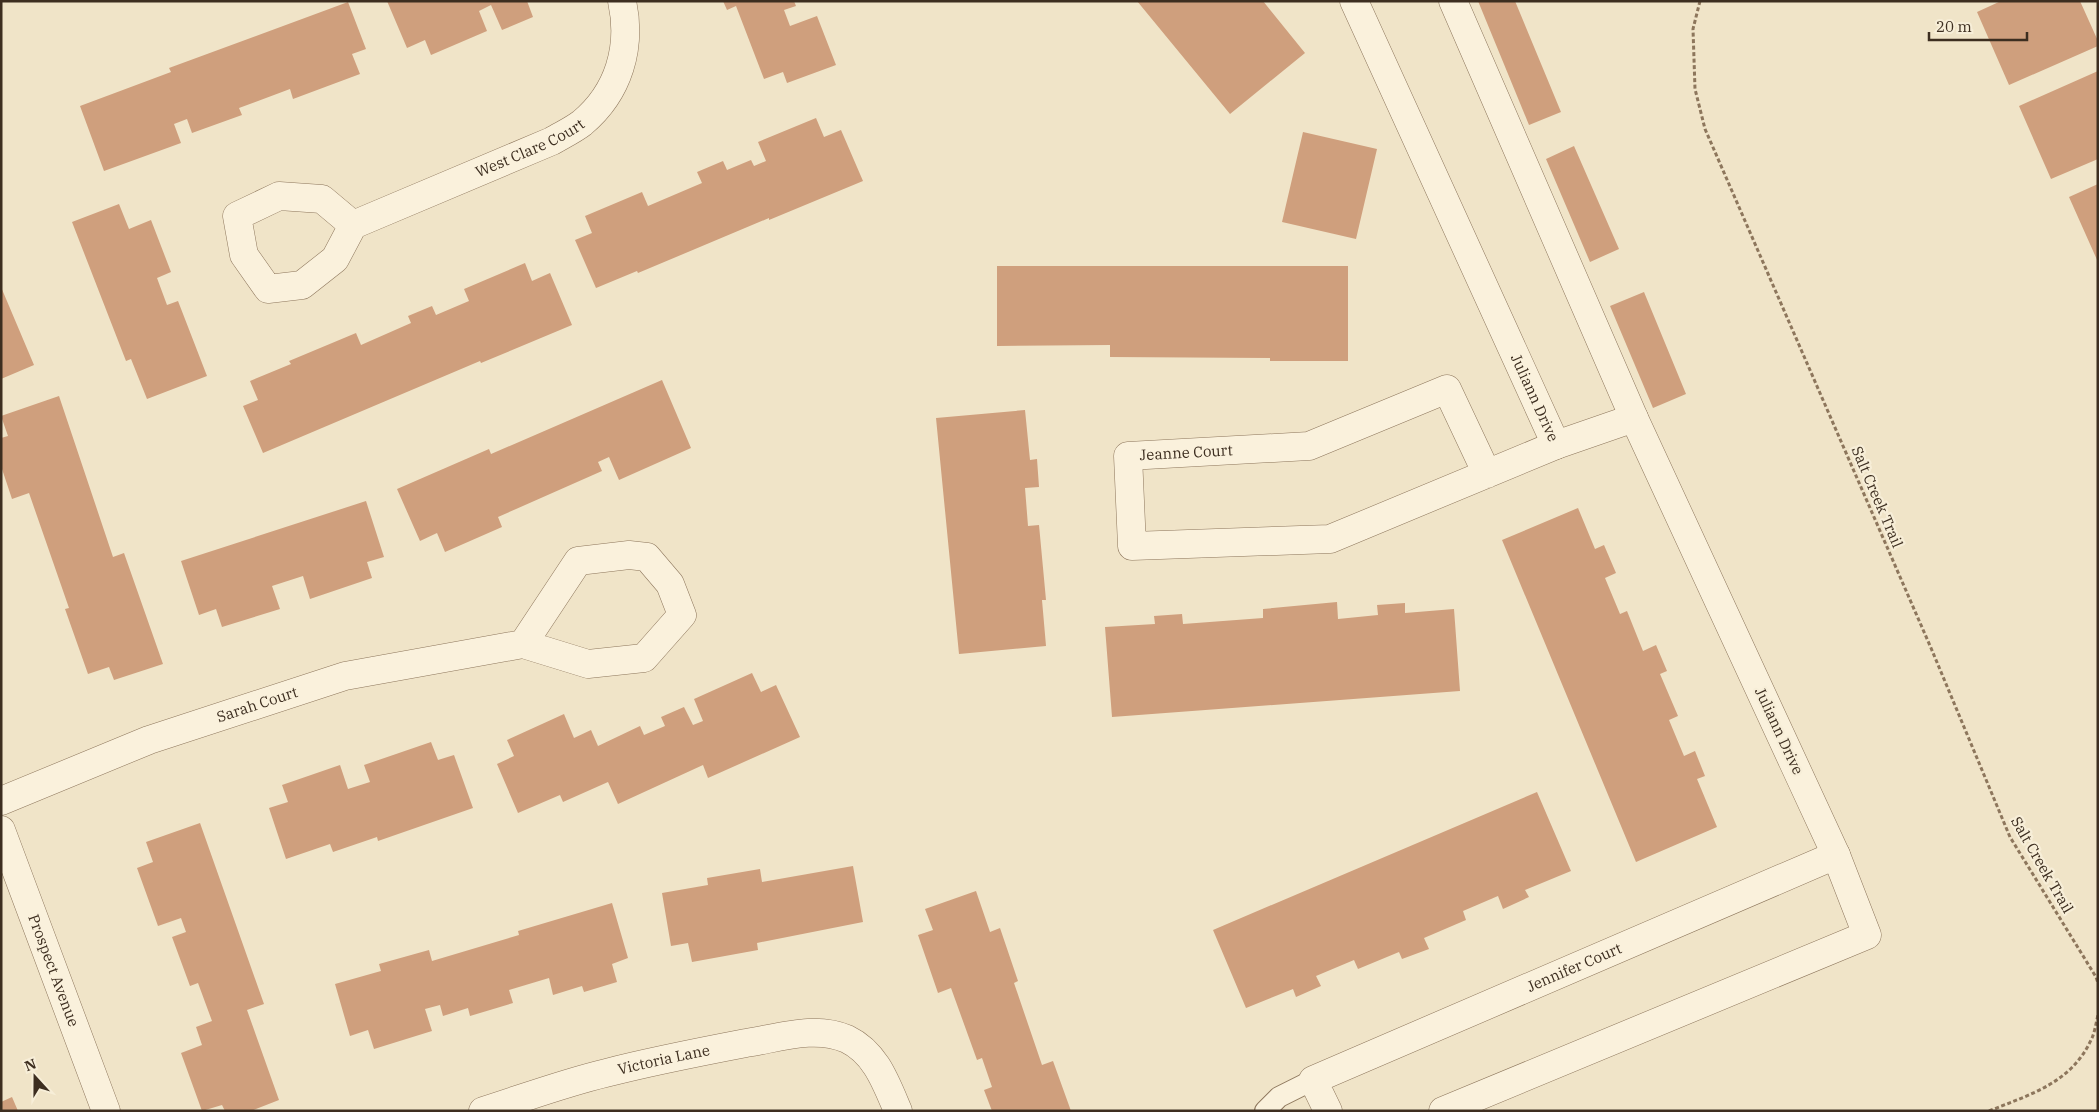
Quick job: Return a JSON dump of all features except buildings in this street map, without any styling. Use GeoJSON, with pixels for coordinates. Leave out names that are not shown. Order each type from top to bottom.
{"type":"FeatureCollection","features":[{"type":"Feature","properties":{"kind":"street","name":"West Clare Court"},"geometry":{"type":"LineString","coordinates":[[353,225],[552,141],[582,122],[607,95],[619,70],[625,46],[625,18],[622,1]]}},
{"type":"Feature","properties":{"kind":"street","name":"Juliann Drive"},"geometry":{"type":"LineString","coordinates":[[1354,1],[1556,445],[1634,418],[1836,855],[1867,935],[1443,1111]]}},
{"type":"Feature","properties":{"kind":"street"},"geometry":{"type":"LineString","coordinates":[[1453,1],[1634,418]]}},
{"type":"Feature","properties":{"kind":"street","name":"Jeanne Court"},"geometry":{"type":"LineString","coordinates":[[1487,474],[1447,389],[1309,446],[1128,456],[1132,546],[1330,539],[1487,474],[1556,445]]}},
{"type":"Feature","properties":{"kind":"street","name":"Sarah Court"},"geometry":{"type":"LineString","coordinates":[[1,801],[149,740],[346,676],[523,644],[588,664],[644,658],[682,615],[670,584],[648,557],[629,555],[578,561],[523,644]]}},
{"type":"Feature","properties":{"kind":"street","name":"Prospect Avenue"},"geometry":{"type":"LineString","coordinates":[[1,830],[106,1111]]}},
{"type":"Feature","properties":{"kind":"street","name":"Jennifer Court"},"geometry":{"type":"LineString","coordinates":[[1313,1080],[1836,855]]}},
{"type":"Feature","properties":{"kind":"street","name":"Victoria Lane"},"geometry":{"type":"LineString","coordinates":[[483,1111],[537,1103],[604,1073],[696,1052],[810,1032],[832,1034],[847,1039],[858,1046],[875,1063],[898,1111]]}},
{"type":"Feature","properties":{"kind":"street"},"geometry":{"type":"LineString","coordinates":[[1313,1080],[1328,1111]]}},
{"type":"Feature","properties":{"kind":"lane"},"geometry":{"type":"LineString","coordinates":[[1265,1111],[1280,1096],[1313,1080]]}},
{"type":"Feature","properties":{"kind":"path","name":"Salt Creek Trail"},"geometry":{"type":"LineString","coordinates":[[1700,1],[1693,29],[1695,89],[1705,128],[1931,648],[2010,837],[2098,983]]}},
{"type":"Feature","properties":{"kind":"path"},"geometry":{"type":"LineString","coordinates":[[1989,1111],[2046,1088],[2061,1078],[2078,1060],[2092,1038],[2098,1015]]}}]}
